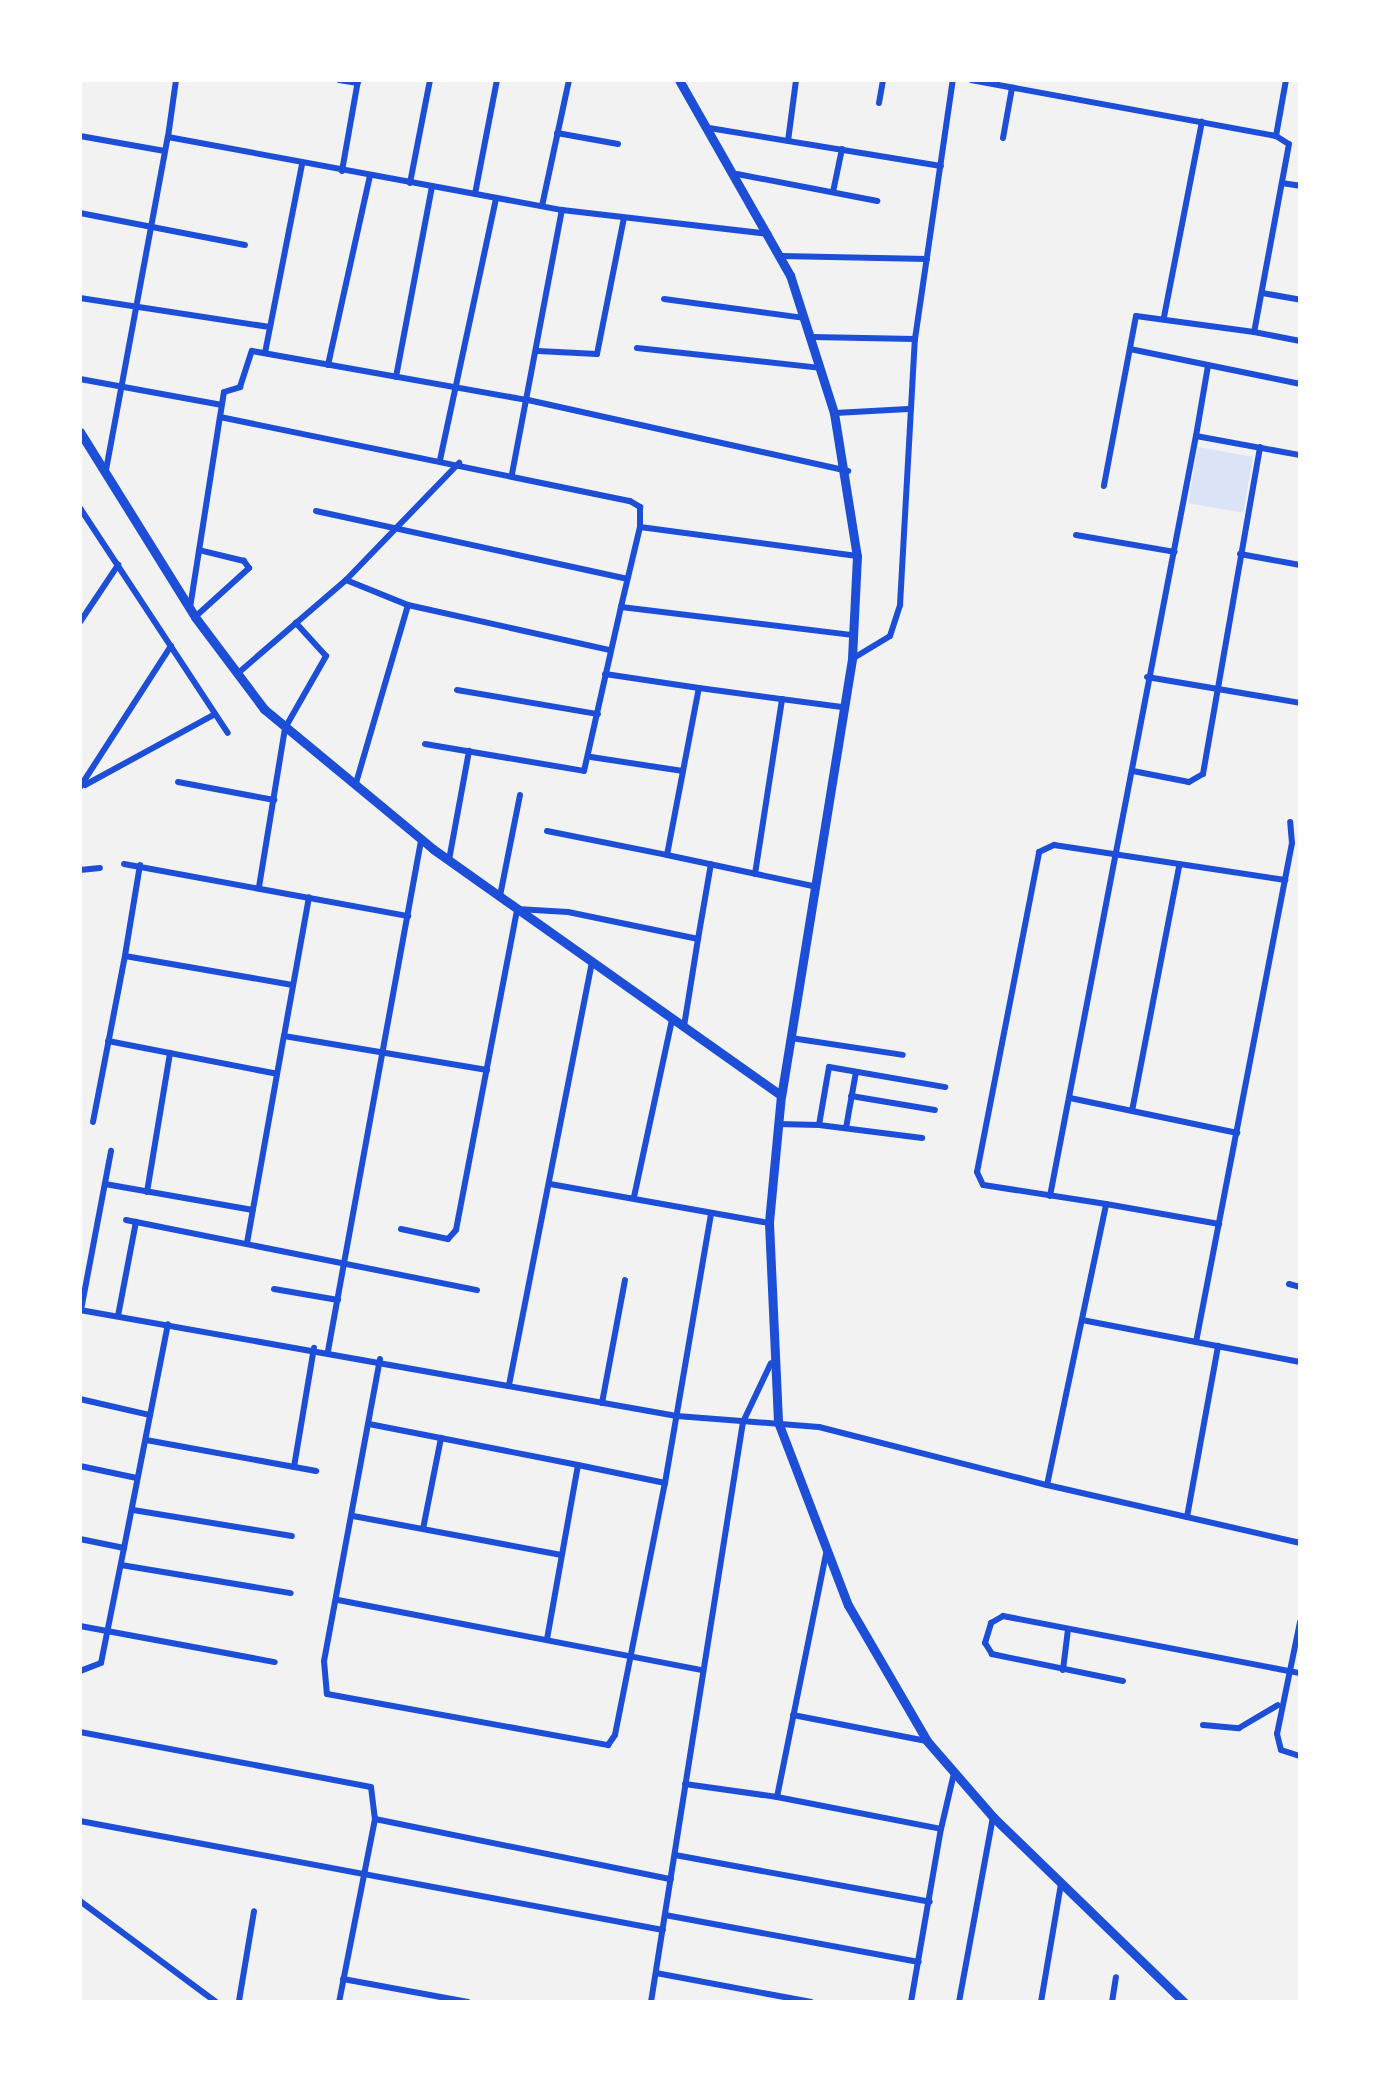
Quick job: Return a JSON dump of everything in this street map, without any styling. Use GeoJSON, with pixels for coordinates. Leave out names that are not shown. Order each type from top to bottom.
{"type":"FeatureCollection","features":[{"type":"Feature","properties":{"kind":"street"},"geometry":{"type":"LineString","coordinates":[[106,470],[138,309],[176,80]]}},
{"type":"Feature","properties":{"kind":"street"},"geometry":{"type":"LineString","coordinates":[[338,80],[358,82],[342,171]]}},
{"type":"Feature","properties":{"kind":"street"},"geometry":{"type":"LineString","coordinates":[[410,183],[430,80]]}},
{"type":"Feature","properties":{"kind":"street"},"geometry":{"type":"LineString","coordinates":[[474,194],[497,80]]}},
{"type":"Feature","properties":{"kind":"street"},"geometry":{"type":"LineString","coordinates":[[542,206],[569,80]]}},
{"type":"Feature","properties":{"kind":"street"},"geometry":{"type":"LineString","coordinates":[[679,80],[770,234],[805,318],[848,471],[857,556],[852,659],[780,1095],[768,1223],[771,1363],[778,1422],[826,1552],[875,1657],[927,1741],[993,1817],[1184,2002]]}},
{"type":"Feature","properties":{"kind":"street"},"geometry":{"type":"LineString","coordinates":[[788,140],[796,80]]}},
{"type":"Feature","properties":{"kind":"street"},"geometry":{"type":"LineString","coordinates":[[879,103],[884,80]]}},
{"type":"Feature","properties":{"kind":"street"},"geometry":{"type":"LineString","coordinates":[[852,659],[886,640],[896,620],[914,339],[952,80]]}},
{"type":"Feature","properties":{"kind":"street"},"geometry":{"type":"LineString","coordinates":[[971,80],[1276,136],[1290,144],[1254,332]]}},
{"type":"Feature","properties":{"kind":"street"},"geometry":{"type":"LineString","coordinates":[[1276,136],[1286,80]]}},
{"type":"Feature","properties":{"kind":"street"},"geometry":{"type":"LineString","coordinates":[[1003,138],[1012,88]]}},
{"type":"Feature","properties":{"kind":"street"},"geometry":{"type":"LineString","coordinates":[[1164,317],[1202,122]]}},
{"type":"Feature","properties":{"kind":"street"},"geometry":{"type":"LineString","coordinates":[[709,128],[941,166]]}},
{"type":"Feature","properties":{"kind":"street"},"geometry":{"type":"LineString","coordinates":[[558,133],[618,144]]}},
{"type":"Feature","properties":{"kind":"street"},"geometry":{"type":"LineString","coordinates":[[80,136],[165,151]]}},
{"type":"Feature","properties":{"kind":"street"},"geometry":{"type":"LineString","coordinates":[[168,136],[562,210],[770,234]]}},
{"type":"Feature","properties":{"kind":"street"},"geometry":{"type":"LineString","coordinates":[[833,192],[842,148]]}},
{"type":"Feature","properties":{"kind":"street"},"geometry":{"type":"LineString","coordinates":[[264,352],[302,164]]}},
{"type":"Feature","properties":{"kind":"street"},"geometry":{"type":"LineString","coordinates":[[737,174],[877,201]]}},
{"type":"Feature","properties":{"kind":"street"},"geometry":{"type":"LineString","coordinates":[[328,365],[370,176]]}},
{"type":"Feature","properties":{"kind":"street"},"geometry":{"type":"LineString","coordinates":[[1282,184],[1300,186]]}},
{"type":"Feature","properties":{"kind":"street"},"geometry":{"type":"LineString","coordinates":[[396,377],[432,187]]}},
{"type":"Feature","properties":{"kind":"street"},"geometry":{"type":"LineString","coordinates":[[440,460],[496,198]]}},
{"type":"Feature","properties":{"kind":"street"},"geometry":{"type":"LineString","coordinates":[[512,474],[562,210]]}},
{"type":"Feature","properties":{"kind":"street"},"geometry":{"type":"LineString","coordinates":[[80,223],[81,213],[245,244]]}},
{"type":"Feature","properties":{"kind":"street"},"geometry":{"type":"LineString","coordinates":[[538,351],[597,354],[624,218]]}},
{"type":"Feature","properties":{"kind":"street"},"geometry":{"type":"LineString","coordinates":[[781,256],[927,259]]}},
{"type":"Feature","properties":{"kind":"street"},"geometry":{"type":"LineString","coordinates":[[1261,293],[1300,300]]}},
{"type":"Feature","properties":{"kind":"street"},"geometry":{"type":"LineString","coordinates":[[80,298],[270,326]]}},
{"type":"Feature","properties":{"kind":"street"},"geometry":{"type":"LineString","coordinates":[[664,299],[805,318]]}},
{"type":"Feature","properties":{"kind":"street"},"geometry":{"type":"LineString","coordinates":[[1104,486],[1136,316],[1164,317],[1300,342]]}},
{"type":"Feature","properties":{"kind":"street"},"geometry":{"type":"LineString","coordinates":[[812,337],[914,339]]}},
{"type":"Feature","properties":{"kind":"street"},"geometry":{"type":"LineString","coordinates":[[638,348],[821,368]]}},
{"type":"Feature","properties":{"kind":"street"},"geometry":{"type":"LineString","coordinates":[[1130,350],[1300,384]]}},
{"type":"Feature","properties":{"kind":"street"},"geometry":{"type":"LineString","coordinates":[[192,612],[224,392],[240,387],[247,354],[264,352],[528,400],[848,471]]}},
{"type":"Feature","properties":{"kind":"street"},"geometry":{"type":"LineString","coordinates":[[1050,1196],[1208,366]]}},
{"type":"Feature","properties":{"kind":"street"},"geometry":{"type":"LineString","coordinates":[[80,379],[222,405]]}},
{"type":"Feature","properties":{"kind":"street"},"geometry":{"type":"LineString","coordinates":[[834,412],[908,410]]}},
{"type":"Feature","properties":{"kind":"street"},"geometry":{"type":"LineString","coordinates":[[220,417],[459,463],[637,503],[640,527],[604,674],[591,757],[580,772],[424,744]]}},
{"type":"Feature","properties":{"kind":"street"},"geometry":{"type":"LineString","coordinates":[[80,432],[192,612],[236,675],[285,728],[449,861],[780,1095]]}},
{"type":"Feature","properties":{"kind":"street"},"geometry":{"type":"LineString","coordinates":[[1196,436],[1300,455]]}},
{"type":"Feature","properties":{"kind":"street"},"geometry":{"type":"LineString","coordinates":[[1133,771],[1200,780],[1260,447]]}},
{"type":"Feature","properties":{"kind":"street"},"geometry":{"type":"LineString","coordinates":[[236,675],[346,580],[459,463]]}},
{"type":"Feature","properties":{"kind":"street"},"geometry":{"type":"LineString","coordinates":[[80,508],[228,734]]}},
{"type":"Feature","properties":{"kind":"street"},"geometry":{"type":"LineString","coordinates":[[316,511],[399,526],[627,579]]}},
{"type":"Feature","properties":{"kind":"street"},"geometry":{"type":"LineString","coordinates":[[640,527],[857,556]]}},
{"type":"Feature","properties":{"kind":"street"},"geometry":{"type":"LineString","coordinates":[[1076,535],[1175,552]]}},
{"type":"Feature","properties":{"kind":"street"},"geometry":{"type":"LineString","coordinates":[[192,612],[249,568],[244,560],[199,550]]}},
{"type":"Feature","properties":{"kind":"street"},"geometry":{"type":"LineString","coordinates":[[1240,554],[1300,565]]}},
{"type":"Feature","properties":{"kind":"street"},"geometry":{"type":"LineString","coordinates":[[80,622],[83,611],[118,564]]}},
{"type":"Feature","properties":{"kind":"street"},"geometry":{"type":"LineString","coordinates":[[346,580],[408,605],[610,650]]}},
{"type":"Feature","properties":{"kind":"street"},"geometry":{"type":"LineString","coordinates":[[356,783],[408,605]]}},
{"type":"Feature","properties":{"kind":"street"},"geometry":{"type":"LineString","coordinates":[[621,607],[855,636]]}},
{"type":"Feature","properties":{"kind":"street"},"geometry":{"type":"LineString","coordinates":[[259,887],[285,728],[326,656],[296,623]]}},
{"type":"Feature","properties":{"kind":"street"},"geometry":{"type":"LineString","coordinates":[[80,787],[171,646]]}},
{"type":"Feature","properties":{"kind":"street"},"geometry":{"type":"LineString","coordinates":[[604,674],[842,707]]}},
{"type":"Feature","properties":{"kind":"street"},"geometry":{"type":"LineString","coordinates":[[1147,677],[1300,703]]}},
{"type":"Feature","properties":{"kind":"street"},"geometry":{"type":"LineString","coordinates":[[667,855],[698,688]]}},
{"type":"Feature","properties":{"kind":"street"},"geometry":{"type":"LineString","coordinates":[[457,690],[598,714]]}},
{"type":"Feature","properties":{"kind":"street"},"geometry":{"type":"LineString","coordinates":[[755,874],[782,699]]}},
{"type":"Feature","properties":{"kind":"street"},"geometry":{"type":"LineString","coordinates":[[80,787],[215,714]]}},
{"type":"Feature","properties":{"kind":"street"},"geometry":{"type":"LineString","coordinates":[[449,861],[469,751]]}},
{"type":"Feature","properties":{"kind":"street"},"geometry":{"type":"LineString","coordinates":[[591,757],[683,770]]}},
{"type":"Feature","properties":{"kind":"street"},"geometry":{"type":"LineString","coordinates":[[178,782],[274,800]]}},
{"type":"Feature","properties":{"kind":"street"},"geometry":{"type":"LineString","coordinates":[[500,897],[520,796]]}},
{"type":"Feature","properties":{"kind":"street"},"geometry":{"type":"LineString","coordinates":[[1196,1342],[1285,880],[1290,822]]}},
{"type":"Feature","properties":{"kind":"street"},"geometry":{"type":"LineString","coordinates":[[547,831],[813,886]]}},
{"type":"Feature","properties":{"kind":"street"},"geometry":{"type":"LineString","coordinates":[[328,1351],[421,840]]}},
{"type":"Feature","properties":{"kind":"street"},"geometry":{"type":"LineString","coordinates":[[1219,1224],[983,1185],[978,1172],[1037,859],[1049,844],[1285,880]]}},
{"type":"Feature","properties":{"kind":"street"},"geometry":{"type":"LineString","coordinates":[[124,864],[408,916]]}},
{"type":"Feature","properties":{"kind":"street"},"geometry":{"type":"LineString","coordinates":[[92,1122],[140,864]]}},
{"type":"Feature","properties":{"kind":"street"},"geometry":{"type":"LineString","coordinates":[[684,1027],[711,864]]}},
{"type":"Feature","properties":{"kind":"street"},"geometry":{"type":"LineString","coordinates":[[1132,1111],[1179,866]]}},
{"type":"Feature","properties":{"kind":"street"},"geometry":{"type":"LineString","coordinates":[[80,870],[100,868]]}},
{"type":"Feature","properties":{"kind":"street"},"geometry":{"type":"LineString","coordinates":[[247,1242],[309,897]]}},
{"type":"Feature","properties":{"kind":"street"},"geometry":{"type":"LineString","coordinates":[[517,909],[568,912],[698,939]]}},
{"type":"Feature","properties":{"kind":"street"},"geometry":{"type":"LineString","coordinates":[[400,1229],[453,1236],[517,909]]}},
{"type":"Feature","properties":{"kind":"street"},"geometry":{"type":"LineString","coordinates":[[125,956],[293,985]]}},
{"type":"Feature","properties":{"kind":"street"},"geometry":{"type":"LineString","coordinates":[[509,1385],[592,962]]}},
{"type":"Feature","properties":{"kind":"street"},"geometry":{"type":"LineString","coordinates":[[634,1197],[672,1019]]}},
{"type":"Feature","properties":{"kind":"street"},"geometry":{"type":"LineString","coordinates":[[284,1036],[486,1070]]}},
{"type":"Feature","properties":{"kind":"street"},"geometry":{"type":"LineString","coordinates":[[790,1037],[903,1055]]}},
{"type":"Feature","properties":{"kind":"street"},"geometry":{"type":"LineString","coordinates":[[108,1041],[277,1074]]}},
{"type":"Feature","properties":{"kind":"street"},"geometry":{"type":"LineString","coordinates":[[148,1192],[170,1053]]}},
{"type":"Feature","properties":{"kind":"street"},"geometry":{"type":"LineString","coordinates":[[819,1125],[829,1067],[946,1087]]}},
{"type":"Feature","properties":{"kind":"street"},"geometry":{"type":"LineString","coordinates":[[846,1128],[856,1072]]}},
{"type":"Feature","properties":{"kind":"street"},"geometry":{"type":"LineString","coordinates":[[851,1096],[935,1110]]}},
{"type":"Feature","properties":{"kind":"street"},"geometry":{"type":"LineString","coordinates":[[1070,1098],[1237,1132]]}},
{"type":"Feature","properties":{"kind":"street"},"geometry":{"type":"LineString","coordinates":[[778,1124],[922,1138]]}},
{"type":"Feature","properties":{"kind":"street"},"geometry":{"type":"LineString","coordinates":[[111,1152],[80,1310],[314,1348],[676,1416],[809,1425],[1047,1485],[1300,1542]]}},
{"type":"Feature","properties":{"kind":"street"},"geometry":{"type":"LineString","coordinates":[[104,1184],[253,1210]]}},
{"type":"Feature","properties":{"kind":"street"},"geometry":{"type":"LineString","coordinates":[[550,1184],[768,1223]]}},
{"type":"Feature","properties":{"kind":"street"},"geometry":{"type":"LineString","coordinates":[[1047,1485],[1106,1204]]}},
{"type":"Feature","properties":{"kind":"street"},"geometry":{"type":"LineString","coordinates":[[380,1360],[323,1685],[337,1700],[604,1746],[614,1740],[665,1482],[711,1212]]}},
{"type":"Feature","properties":{"kind":"street"},"geometry":{"type":"LineString","coordinates":[[126,1220],[478,1290]]}},
{"type":"Feature","properties":{"kind":"street"},"geometry":{"type":"LineString","coordinates":[[118,1316],[136,1222]]}},
{"type":"Feature","properties":{"kind":"street"},"geometry":{"type":"LineString","coordinates":[[602,1403],[625,1280]]}},
{"type":"Feature","properties":{"kind":"street"},"geometry":{"type":"LineString","coordinates":[[1289,1284],[1300,1287]]}},
{"type":"Feature","properties":{"kind":"street"},"geometry":{"type":"LineString","coordinates":[[274,1289],[338,1300]]}},
{"type":"Feature","properties":{"kind":"street"},"geometry":{"type":"LineString","coordinates":[[1082,1320],[1300,1362]]}},
{"type":"Feature","properties":{"kind":"street"},"geometry":{"type":"LineString","coordinates":[[80,1671],[99,1667],[168,1324]]}},
{"type":"Feature","properties":{"kind":"street"},"geometry":{"type":"LineString","coordinates":[[1187,1517],[1218,1346]]}},
{"type":"Feature","properties":{"kind":"street"},"geometry":{"type":"LineString","coordinates":[[294,1467],[314,1348]]}},
{"type":"Feature","properties":{"kind":"street"},"geometry":{"type":"LineString","coordinates":[[651,2002],[743,1422],[771,1363]]}},
{"type":"Feature","properties":{"kind":"street"},"geometry":{"type":"LineString","coordinates":[[80,1399],[150,1415]]}},
{"type":"Feature","properties":{"kind":"street"},"geometry":{"type":"LineString","coordinates":[[369,1424],[665,1482]]}},
{"type":"Feature","properties":{"kind":"street"},"geometry":{"type":"LineString","coordinates":[[424,1529],[441,1438]]}},
{"type":"Feature","properties":{"kind":"street"},"geometry":{"type":"LineString","coordinates":[[146,1440],[316,1470]]}},
{"type":"Feature","properties":{"kind":"street"},"geometry":{"type":"LineString","coordinates":[[547,1639],[578,1465]]}},
{"type":"Feature","properties":{"kind":"street"},"geometry":{"type":"LineString","coordinates":[[80,1466],[138,1478]]}},
{"type":"Feature","properties":{"kind":"street"},"geometry":{"type":"LineString","coordinates":[[133,1510],[292,1536]]}},
{"type":"Feature","properties":{"kind":"street"},"geometry":{"type":"LineString","coordinates":[[352,1516],[562,1555]]}},
{"type":"Feature","properties":{"kind":"street"},"geometry":{"type":"LineString","coordinates":[[80,1538],[124,1548]]}},
{"type":"Feature","properties":{"kind":"street"},"geometry":{"type":"LineString","coordinates":[[776,1797],[826,1552]]}},
{"type":"Feature","properties":{"kind":"street"},"geometry":{"type":"LineString","coordinates":[[121,1565],[291,1593]]}},
{"type":"Feature","properties":{"kind":"street"},"geometry":{"type":"LineString","coordinates":[[338,1600],[702,1670]]}},
{"type":"Feature","properties":{"kind":"street"},"geometry":{"type":"LineString","coordinates":[[1123,1681],[992,1654],[985,1643],[996,1616],[1300,1672]]}},
{"type":"Feature","properties":{"kind":"street"},"geometry":{"type":"LineString","coordinates":[[1300,1622],[1280,1704],[1279,1745],[1300,1756]]}},
{"type":"Feature","properties":{"kind":"street"},"geometry":{"type":"LineString","coordinates":[[80,1626],[275,1662]]}},
{"type":"Feature","properties":{"kind":"street"},"geometry":{"type":"LineString","coordinates":[[1062,1670],[1068,1629]]}},
{"type":"Feature","properties":{"kind":"street"},"geometry":{"type":"LineString","coordinates":[[1203,1725],[1239,1728],[1280,1704]]}},
{"type":"Feature","properties":{"kind":"street"},"geometry":{"type":"LineString","coordinates":[[792,1715],[927,1741]]}},
{"type":"Feature","properties":{"kind":"street"},"geometry":{"type":"LineString","coordinates":[[80,1732],[371,1787],[375,1819],[338,2002]]}},
{"type":"Feature","properties":{"kind":"street"},"geometry":{"type":"LineString","coordinates":[[911,2002],[954,1773]]}},
{"type":"Feature","properties":{"kind":"street"},"geometry":{"type":"LineString","coordinates":[[685,1784],[942,1828]]}},
{"type":"Feature","properties":{"kind":"street"},"geometry":{"type":"LineString","coordinates":[[959,2002],[993,1817]]}},
{"type":"Feature","properties":{"kind":"street"},"geometry":{"type":"LineString","coordinates":[[375,1819],[672,1879]]}},
{"type":"Feature","properties":{"kind":"street"},"geometry":{"type":"LineString","coordinates":[[80,1821],[663,1930]]}},
{"type":"Feature","properties":{"kind":"street"},"geometry":{"type":"LineString","coordinates":[[675,1854],[930,1902]]}},
{"type":"Feature","properties":{"kind":"street"},"geometry":{"type":"LineString","coordinates":[[1041,2002],[1061,1882]]}},
{"type":"Feature","properties":{"kind":"street"},"geometry":{"type":"LineString","coordinates":[[80,1901],[216,2002]]}},
{"type":"Feature","properties":{"kind":"street"},"geometry":{"type":"LineString","coordinates":[[240,2002],[254,1911]]}},
{"type":"Feature","properties":{"kind":"street"},"geometry":{"type":"LineString","coordinates":[[666,1916],[919,1962]]}},
{"type":"Feature","properties":{"kind":"street"},"geometry":{"type":"LineString","coordinates":[[656,1973],[811,2002]]}},
{"type":"Feature","properties":{"kind":"street"},"geometry":{"type":"LineString","coordinates":[[1112,2002],[1116,1978]]}},
{"type":"Feature","properties":{"kind":"street"},"geometry":{"type":"LineString","coordinates":[[343,1979],[468,2002]]}},
{"type":"Feature","properties":{"kind":"shaded area"},"geometry":{"type":"Polygon","coordinates":[[[1198,447],[1253,457],[1243,513],[1188,503],[1198,447]]]}}]}
